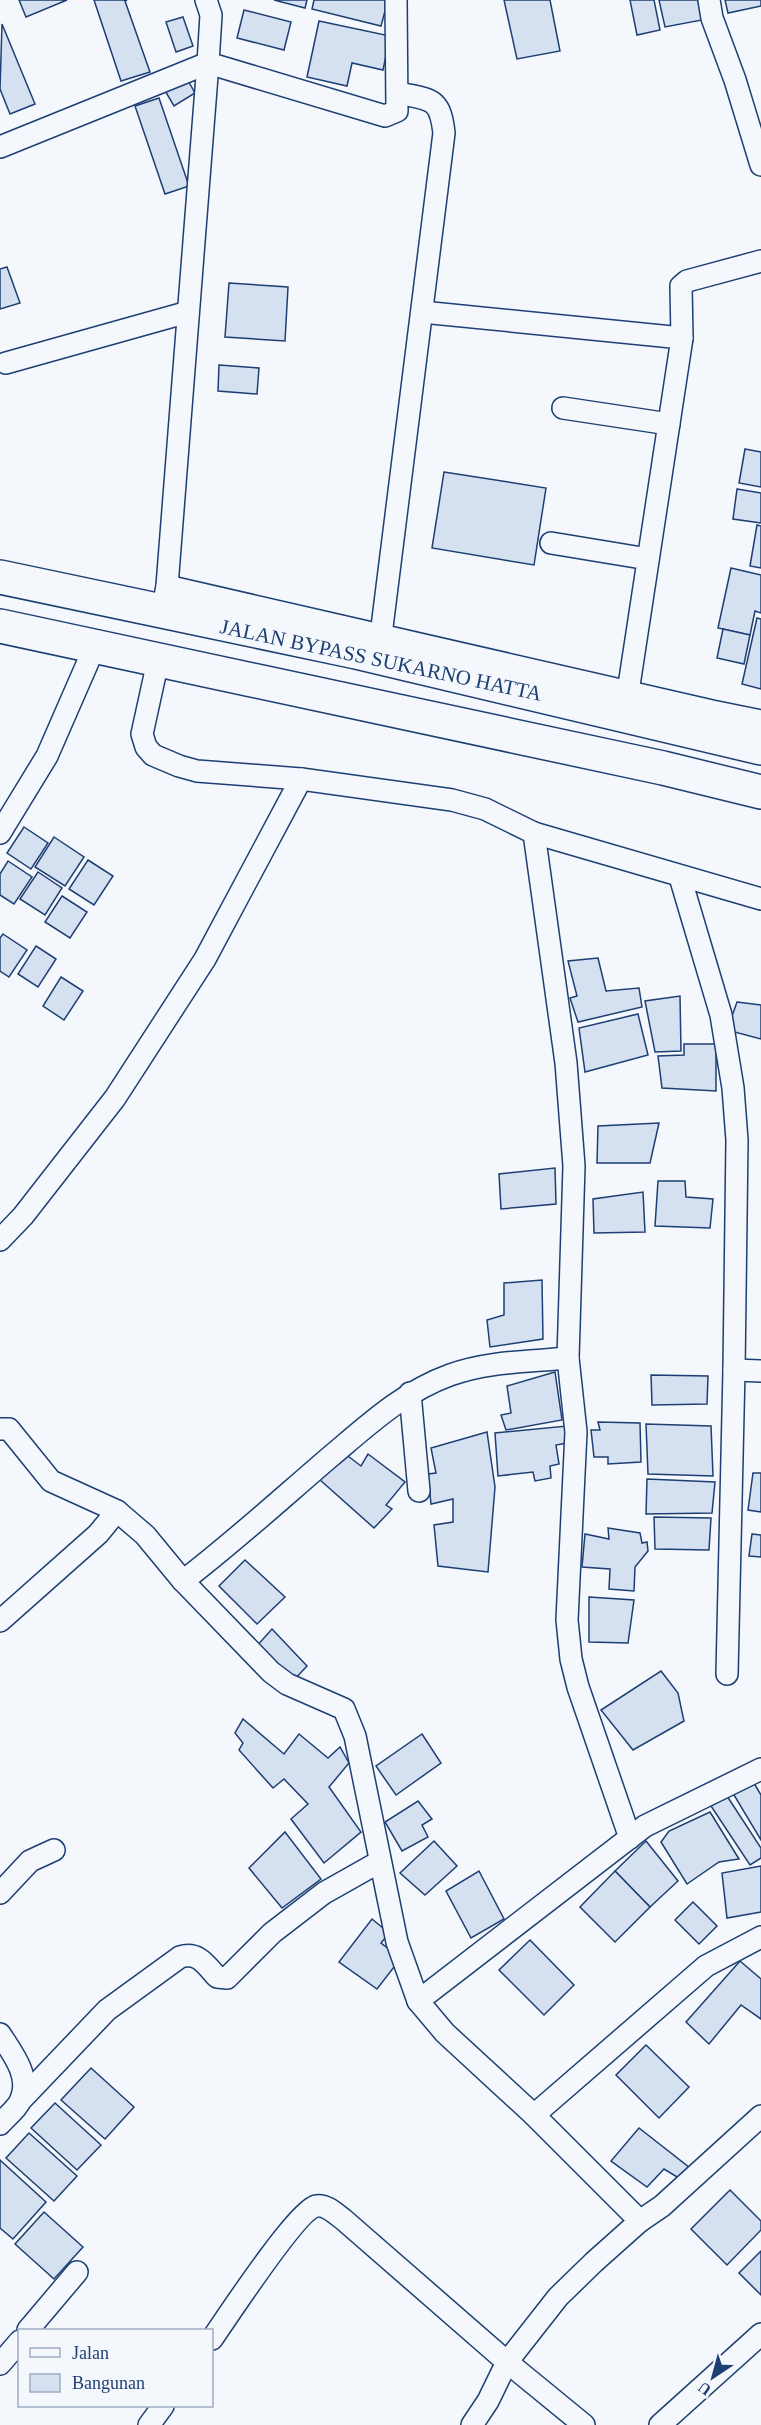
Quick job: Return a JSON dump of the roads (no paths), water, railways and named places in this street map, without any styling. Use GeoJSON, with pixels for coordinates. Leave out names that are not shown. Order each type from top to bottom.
{"type":"FeatureCollection","features":[{"type":"Feature","properties":{"kind":"highway","name":"JALAN BYPASS SUKARNO HATTA"},"geometry":{"type":"LineString","coordinates":[[0,577],[164,599],[356,652],[761,748]]}},
{"type":"Feature","properties":{"kind":"highway"},"geometry":{"type":"LineString","coordinates":[[0,626],[663,768],[761,792]]}},
{"type":"Feature","properties":{"kind":"street"},"geometry":{"type":"LineString","coordinates":[[0,147],[208,63],[385,116],[397,111],[394,0]]}},
{"type":"Feature","properties":{"kind":"street"},"geometry":{"type":"LineString","coordinates":[[709,0],[712,18],[735,80],[761,165]]}},
{"type":"Feature","properties":{"kind":"street"},"geometry":{"type":"LineString","coordinates":[[210,5],[208,63],[164,599],[381,635],[761,721]]}},
{"type":"Feature","properties":{"kind":"street"},"geometry":{"type":"LineString","coordinates":[[381,635],[444,133],[442,114],[436,105],[425,99],[398,93]]}},
{"type":"Feature","properties":{"kind":"street"},"geometry":{"type":"LineString","coordinates":[[628,692],[682,338],[681,286],[687,281],[761,261]]}},
{"type":"Feature","properties":{"kind":"street"},"geometry":{"type":"LineString","coordinates":[[6,363],[188,312]]}},
{"type":"Feature","properties":{"kind":"street"},"geometry":{"type":"LineString","coordinates":[[422,312],[682,338]]}},
{"type":"Feature","properties":{"kind":"street"},"geometry":{"type":"LineString","coordinates":[[563,408],[669,424]]}},
{"type":"Feature","properties":{"kind":"street"},"geometry":{"type":"LineString","coordinates":[[551,543],[648,559]]}},
{"type":"Feature","properties":{"kind":"street"},"geometry":{"type":"LineString","coordinates":[[0,833],[47,756],[95,646]]}},
{"type":"Feature","properties":{"kind":"street"},"geometry":{"type":"LineString","coordinates":[[158,661],[142,730],[143,740],[153,754],[179,766],[197,771],[301,779],[452,800],[485,809],[534,833],[761,899]]}},
{"type":"Feature","properties":{"kind":"street"},"geometry":{"type":"LineString","coordinates":[[0,1240],[23,1216],[115,1098],[205,959],[301,779]]}},
{"type":"Feature","properties":{"kind":"street"},"geometry":{"type":"LineString","coordinates":[[534,833],[570,1100],[574,1166],[568,1358],[576,1432],[567,1620],[571,1659],[578,1687],[630,1838]]}},
{"type":"Feature","properties":{"kind":"street"},"geometry":{"type":"LineString","coordinates":[[680,877],[721,1015],[733,1088],[737,1140],[727,1674]]}},
{"type":"Feature","properties":{"kind":"street"},"geometry":{"type":"LineString","coordinates":[[183,1581],[229,1545],[378,1417],[410,1393],[451,1374],[485,1366],[568,1358]]}},
{"type":"Feature","properties":{"kind":"street"},"geometry":{"type":"LineString","coordinates":[[734,1370],[761,1371]]}},
{"type":"Feature","properties":{"kind":"street"},"geometry":{"type":"LineString","coordinates":[[410,1393],[419,1491]]}},
{"type":"Feature","properties":{"kind":"street"},"geometry":{"type":"LineString","coordinates":[[0,1429],[9,1429],[51,1481],[117,1511],[145,1535],[183,1581],[271,1672],[287,1684],[344,1709],[355,1736],[397,1941],[418,2001],[445,2033],[534,2115],[640,2222]]}},
{"type":"Feature","properties":{"kind":"street"},"geometry":{"type":"LineString","coordinates":[[0,1621],[98,1534],[117,1511]]}},
{"type":"Feature","properties":{"kind":"street"},"geometry":{"type":"LineString","coordinates":[[418,2001],[645,1826],[761,1769]]}},
{"type":"Feature","properties":{"kind":"street"},"geometry":{"type":"LineString","coordinates":[[0,1893],[30,1861],[54,1850]]}},
{"type":"Feature","properties":{"kind":"street"},"geometry":{"type":"LineString","coordinates":[[0,2124],[107,2010],[180,1957],[186,1955],[199,1957],[218,1977],[227,1978],[272,1933],[324,1893],[380,1862]]}},
{"type":"Feature","properties":{"kind":"street"},"geometry":{"type":"LineString","coordinates":[[534,2115],[706,1966],[761,1937]]}},
{"type":"Feature","properties":{"kind":"street"},"geometry":{"type":"LineString","coordinates":[[0,2034],[17,2061],[25,2084],[21,2100]]}},
{"type":"Feature","properties":{"kind":"street"},"geometry":{"type":"LineString","coordinates":[[471,2425],[488,2401],[507,2362],[558,2297],[761,2116]]}},
{"type":"Feature","properties":{"kind":"street"},"geometry":{"type":"LineString","coordinates":[[213,2337],[284,2238],[305,2213],[314,2207],[323,2206],[353,2228],[580,2424]]}},
{"type":"Feature","properties":{"kind":"street"},"geometry":{"type":"LineString","coordinates":[[30,2329],[77,2272]]}},
{"type":"Feature","properties":{"kind":"street"},"geometry":{"type":"LineString","coordinates":[[660,2425],[761,2334]]}},
{"type":"Feature","properties":{"kind":"street"},"geometry":{"type":"LineString","coordinates":[[0,2364],[18,2343]]}},
{"type":"Feature","properties":{"kind":"street"},"geometry":{"type":"LineString","coordinates":[[149,2425],[162,2407]]}}]}
